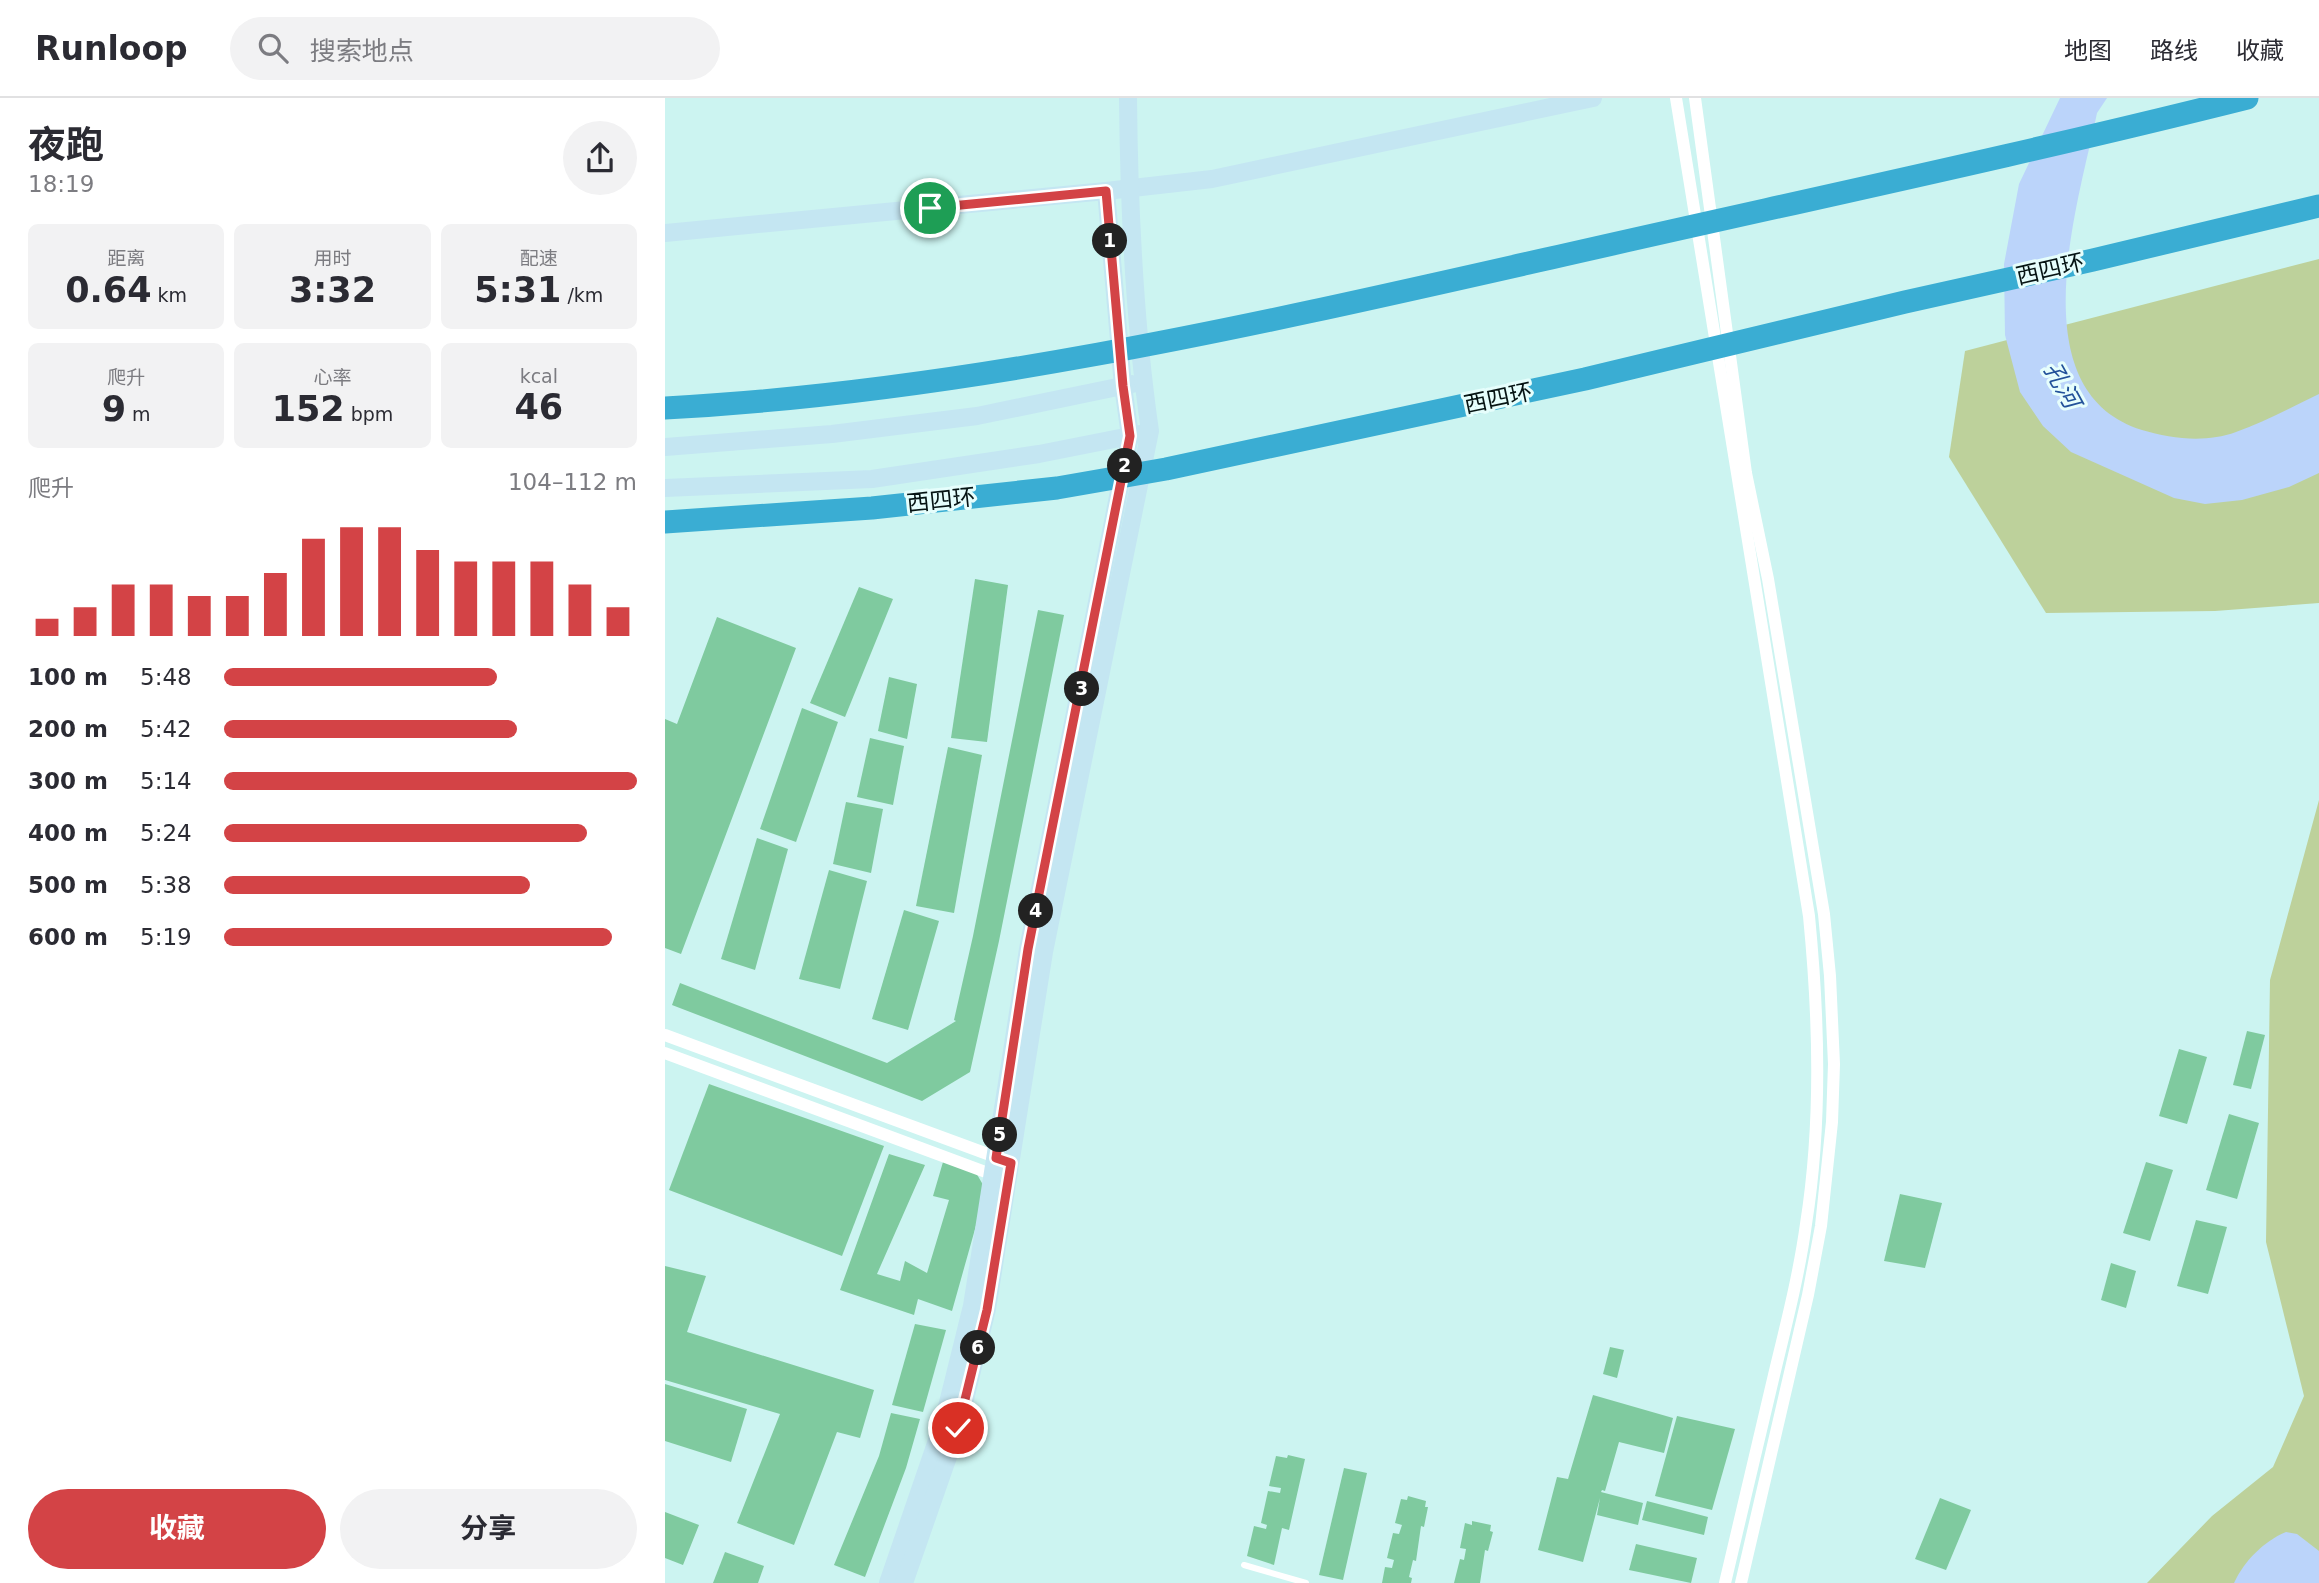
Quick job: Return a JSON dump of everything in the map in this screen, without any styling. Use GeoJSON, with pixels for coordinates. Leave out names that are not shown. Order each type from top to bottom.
{"type":"FeatureCollection","features":[{"type":"Feature","properties":{"kind":"highway"},"geometry":{"type":"LineString","coordinates":[[665,408],[912,385],[1173,340],[1339,306],[1805,202],[2247,98]]}},
{"type":"Feature","properties":{"kind":"highway","name":"西四环"},"geometry":{"type":"LineString","coordinates":[[665,522],[872,508],[1057,488],[1166,469],[1585,380],[2319,206]]}},
{"type":"Feature","properties":{"kind":"street"},"geometry":{"type":"LineString","coordinates":[[888,1583],[922,1487],[956,1375],[1002,1169],[1150,431],[1143,382],[1129,189],[1128,98]]}},
{"type":"Feature","properties":{"kind":"street"},"geometry":{"type":"LineString","coordinates":[[665,233],[1212,179],[1593,98]]}},
{"type":"Feature","properties":{"kind":"street"},"geometry":{"type":"LineString","coordinates":[[1676,98],[1809,916],[1819,1064],[1814,1157],[1804,1238],[1794,1292],[1725,1583]]}},
{"type":"Feature","properties":{"kind":"street"},"geometry":{"type":"LineString","coordinates":[[1695,98],[1746,473],[1768,579],[1824,914],[1834,1064],[1832,1122],[1821,1226],[1808,1295],[1741,1583]]}},
{"type":"Feature","properties":{"kind":"street"},"geometry":{"type":"LineString","coordinates":[[904,1583],[958,1428],[987,1310],[1028,949],[1130,436],[1106,191]]}},
{"type":"Feature","properties":{"kind":"street"},"geometry":{"type":"LineString","coordinates":[[665,447],[832,434],[977,416],[1143,382]]}},
{"type":"Feature","properties":{"kind":"street"},"geometry":{"type":"LineString","coordinates":[[665,488],[872,479],[1039,454],[1150,431]]}},
{"type":"Feature","properties":{"kind":"street"},"geometry":{"type":"LineString","coordinates":[[665,1035],[1002,1169]]}},
{"type":"Feature","properties":{"kind":"street"},"geometry":{"type":"LineString","coordinates":[[665,1053],[1002,1169]]}},
{"type":"Feature","properties":{"kind":"lane"},"geometry":{"type":"LineString","coordinates":[[1244,1565],[1306,1583]]}},
{"type":"Feature","properties":{"kind":"green space"},"geometry":{"type":"Polygon","coordinates":[[[2319,259],[2319,603],[2215,611],[2046,613],[1949,457],[1965,351],[2319,259]]]}},
{"type":"Feature","properties":{"kind":"green space"},"geometry":{"type":"Polygon","coordinates":[[[2319,800],[2319,1583],[2147,1583],[2212,1516],[2273,1467],[2304,1396],[2266,1242],[2270,980],[2319,800]]]}},
{"type":"Feature","properties":{"kind":"water","name":"孔河"},"geometry":{"type":"Polygon","coordinates":[[[2060,98],[2107,98],[2097,113],[2070,242],[2066,290],[2068,336],[2080,377],[2103,409],[2142,430],[2165,436],[2201,439],[2236,432],[2319,394],[2319,473],[2289,487],[2242,500],[2205,504],[2174,498],[2071,452],[2043,426],[2020,392],[2005,335],[2004,264],[2019,184],[2060,98]]]}},
{"type":"Feature","properties":{"kind":"water"},"geometry":{"type":"Polygon","coordinates":[[[2286,1532],[2297,1534],[2319,1551],[2319,1583],[2234,1583],[2255,1553],[2286,1532]]]}},
{"type":"Feature","properties":{"kind":"building"},"geometry":{"type":"Polygon","coordinates":[[[975,579],[1008,585],[987,742],[951,738],[975,579]]]}},
{"type":"Feature","properties":{"kind":"building"},"geometry":{"type":"Polygon","coordinates":[[[859,587],[893,599],[845,717],[810,703],[859,587]]]}},
{"type":"Feature","properties":{"kind":"building"},"geometry":{"type":"Polygon","coordinates":[[[1038,610],[1064,615],[970,1072],[922,1101],[672,1005],[680,983],[887,1063],[956,1021],[954,1020],[1038,610]]]}},
{"type":"Feature","properties":{"kind":"building"},"geometry":{"type":"Polygon","coordinates":[[[717,617],[796,648],[681,954],[665,948],[665,719],[677,724],[717,617]]]}},
{"type":"Feature","properties":{"kind":"building"},"geometry":{"type":"Polygon","coordinates":[[[889,677],[917,684],[907,739],[878,731],[889,677]]]}},
{"type":"Feature","properties":{"kind":"building"},"geometry":{"type":"Polygon","coordinates":[[[802,708],[838,722],[796,842],[760,829],[802,708]]]}},
{"type":"Feature","properties":{"kind":"building"},"geometry":{"type":"Polygon","coordinates":[[[870,738],[904,746],[893,805],[857,797],[870,738]]]}},
{"type":"Feature","properties":{"kind":"building"},"geometry":{"type":"Polygon","coordinates":[[[948,747],[982,755],[954,913],[916,906],[948,747]]]}},
{"type":"Feature","properties":{"kind":"building"},"geometry":{"type":"Polygon","coordinates":[[[846,802],[883,809],[871,873],[833,864],[846,802]]]}},
{"type":"Feature","properties":{"kind":"building"},"geometry":{"type":"Polygon","coordinates":[[[757,838],[788,849],[755,970],[721,959],[757,838]]]}},
{"type":"Feature","properties":{"kind":"building"},"geometry":{"type":"Polygon","coordinates":[[[829,870],[867,881],[840,989],[799,979],[829,870]]]}},
{"type":"Feature","properties":{"kind":"building"},"geometry":{"type":"Polygon","coordinates":[[[904,910],[939,921],[908,1030],[872,1019],[904,910]]]}},
{"type":"Feature","properties":{"kind":"building"},"geometry":{"type":"Polygon","coordinates":[[[2247,1031],[2265,1035],[2251,1089],[2233,1085],[2247,1031]]]}},
{"type":"Feature","properties":{"kind":"building"},"geometry":{"type":"Polygon","coordinates":[[[2179,1049],[2207,1057],[2187,1124],[2159,1116],[2179,1049]]]}},
{"type":"Feature","properties":{"kind":"building"},"geometry":{"type":"Polygon","coordinates":[[[709,1084],[884,1146],[842,1256],[669,1190],[709,1084]]]}},
{"type":"Feature","properties":{"kind":"building"},"geometry":{"type":"Polygon","coordinates":[[[2229,1114],[2259,1123],[2237,1199],[2206,1190],[2229,1114]]]}},
{"type":"Feature","properties":{"kind":"building"},"geometry":{"type":"Polygon","coordinates":[[[889,1154],[925,1165],[877,1274],[900,1281],[905,1261],[927,1273],[949,1200],[933,1196],[943,1162],[975,1171],[986,1190],[952,1311],[918,1299],[914,1315],[840,1290],[889,1154]]]}},
{"type":"Feature","properties":{"kind":"building"},"geometry":{"type":"Polygon","coordinates":[[[2146,1162],[2173,1170],[2150,1241],[2123,1233],[2146,1162]]]}},
{"type":"Feature","properties":{"kind":"building"},"geometry":{"type":"Polygon","coordinates":[[[1900,1194],[1942,1203],[1925,1268],[1884,1261],[1900,1194]]]}},
{"type":"Feature","properties":{"kind":"building"},"geometry":{"type":"Polygon","coordinates":[[[2196,1220],[2227,1227],[2208,1294],[2177,1286],[2196,1220]]]}},
{"type":"Feature","properties":{"kind":"building"},"geometry":{"type":"Polygon","coordinates":[[[2111,1263],[2136,1271],[2126,1308],[2101,1300],[2111,1263]]]}},
{"type":"Feature","properties":{"kind":"building"},"geometry":{"type":"Polygon","coordinates":[[[665,1266],[706,1276],[687,1332],[874,1390],[860,1438],[837,1432],[794,1545],[737,1523],[780,1414],[665,1380],[665,1266]]]}},
{"type":"Feature","properties":{"kind":"building"},"geometry":{"type":"Polygon","coordinates":[[[915,1324],[946,1330],[923,1412],[892,1405],[915,1324]]]}},
{"type":"Feature","properties":{"kind":"building"},"geometry":{"type":"Polygon","coordinates":[[[1610,1347],[1624,1350],[1617,1378],[1603,1374],[1610,1347]]]}},
{"type":"Feature","properties":{"kind":"building"},"geometry":{"type":"Polygon","coordinates":[[[665,1384],[747,1409],[731,1462],[665,1441],[665,1384]]]}},
{"type":"Feature","properties":{"kind":"building"},"geometry":{"type":"Polygon","coordinates":[[[1593,1395],[1673,1418],[1664,1453],[1619,1442],[1605,1491],[1601,1492],[1643,1503],[1638,1525],[1597,1515],[1600,1498],[1583,1562],[1538,1550],[1557,1477],[1568,1479],[1593,1395]]]}},
{"type":"Feature","properties":{"kind":"building"},"geometry":{"type":"Polygon","coordinates":[[[891,1413],[920,1419],[906,1468],[865,1577],[834,1565],[879,1456],[891,1413]]]}},
{"type":"Feature","properties":{"kind":"building"},"geometry":{"type":"Polygon","coordinates":[[[1677,1416],[1735,1429],[1712,1510],[1655,1496],[1677,1416]]]}},
{"type":"Feature","properties":{"kind":"building"},"geometry":{"type":"Polygon","coordinates":[[[1288,1455],[1305,1459],[1289,1530],[1282,1528],[1274,1565],[1247,1556],[1254,1526],[1266,1529],[1267,1525],[1261,1523],[1268,1491],[1280,1493],[1281,1488],[1269,1486],[1276,1456],[1287,1458],[1288,1455]]]}},
{"type":"Feature","properties":{"kind":"building"},"geometry":{"type":"Polygon","coordinates":[[[1344,1468],[1367,1473],[1343,1580],[1319,1575],[1344,1468]]]}},
{"type":"Feature","properties":{"kind":"building"},"geometry":{"type":"Polygon","coordinates":[[[1408,1496],[1426,1501],[1425,1507],[1428,1507],[1424,1527],[1421,1526],[1416,1561],[1413,1560],[1409,1577],[1412,1578],[1411,1583],[1382,1583],[1385,1567],[1392,1568],[1394,1560],[1387,1558],[1393,1533],[1399,1534],[1402,1525],[1395,1523],[1401,1499],[1407,1500],[1408,1496]]]}},
{"type":"Feature","properties":{"kind":"building"},"geometry":{"type":"Polygon","coordinates":[[[1940,1498],[1971,1510],[1946,1570],[1915,1559],[1940,1498]]]}},
{"type":"Feature","properties":{"kind":"building"},"geometry":{"type":"Polygon","coordinates":[[[1647,1501],[1708,1517],[1704,1535],[1642,1520],[1647,1501]]]}},
{"type":"Feature","properties":{"kind":"building"},"geometry":{"type":"Polygon","coordinates":[[[665,1512],[699,1525],[683,1565],[665,1558],[665,1512]]]}},
{"type":"Feature","properties":{"kind":"building"},"geometry":{"type":"Polygon","coordinates":[[[1472,1521],[1491,1525],[1490,1531],[1493,1532],[1488,1551],[1485,1550],[1480,1583],[1454,1583],[1460,1559],[1464,1560],[1466,1549],[1460,1548],[1465,1523],[1472,1525],[1472,1521]]]}},
{"type":"Feature","properties":{"kind":"building"},"geometry":{"type":"Polygon","coordinates":[[[1636,1544],[1697,1558],[1691,1583],[1629,1570],[1636,1544]]]}},
{"type":"Feature","properties":{"kind":"building"},"geometry":{"type":"Polygon","coordinates":[[[725,1552],[764,1566],[758,1583],[713,1583],[725,1552]]]}},
{"type":"Feature","properties":{"kind":"route"},"geometry":{"type":"LineString","coordinates":[[930,208],[1106,191],[1130,436],[1028,949],[996,1158],[1011,1163],[987,1310],[958,1428]]}}]}
